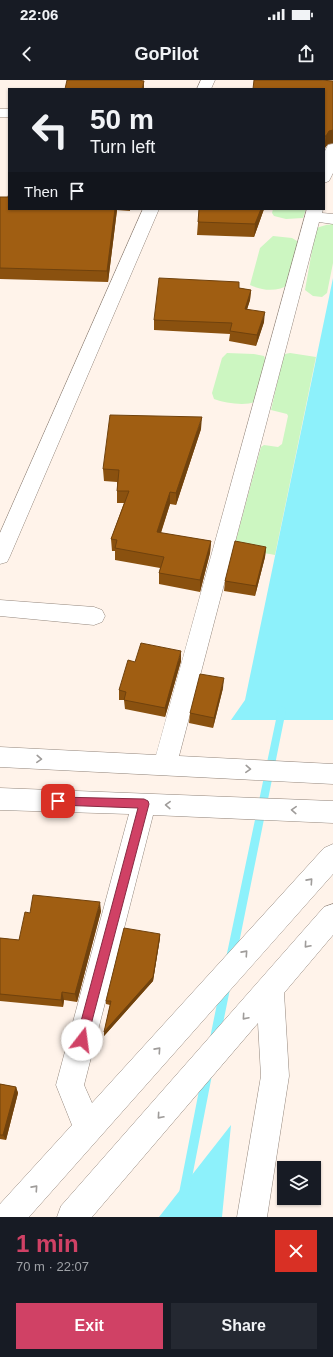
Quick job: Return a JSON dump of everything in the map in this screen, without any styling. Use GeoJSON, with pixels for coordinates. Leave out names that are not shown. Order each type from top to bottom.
{"type":"FeatureCollection","features":[{"type":"Feature","properties":{"kind":"street"},"geometry":{"type":"LineString","coordinates":[[325,175],[333,148]]}},
{"type":"Feature","properties":{"kind":"street"},"geometry":{"type":"LineString","coordinates":[[0,556],[151,210]]}},
{"type":"Feature","properties":{"kind":"street"},"geometry":{"type":"LineString","coordinates":[[165,765],[314,213],[333,219]]}},
{"type":"Feature","properties":{"kind":"street"},"geometry":{"type":"LineString","coordinates":[[0,608],[94,616]]}},
{"type":"Feature","properties":{"kind":"street"},"geometry":{"type":"LineString","coordinates":[[0,757],[333,774]]}},
{"type":"Feature","properties":{"kind":"street"},"geometry":{"type":"LineString","coordinates":[[0,799],[333,812]]}},
{"type":"Feature","properties":{"kind":"street"},"geometry":{"type":"LineString","coordinates":[[88,1129],[70,1085],[144,804]]}},
{"type":"Feature","properties":{"kind":"street"},"geometry":{"type":"LineString","coordinates":[[9,1217],[333,856]]}},
{"type":"Feature","properties":{"kind":"street"},"geometry":{"type":"LineString","coordinates":[[72,1217],[333,916]]}},
{"type":"Feature","properties":{"kind":"street"},"geometry":{"type":"LineString","coordinates":[[252,1217],[274,1076],[270,988]]}},
{"type":"Feature","properties":{"kind":"green space"},"geometry":{"type":"Polygon","coordinates":[[[273,210],[306,210],[303,218],[286,219],[274,216],[272,213],[273,210]]]}},
{"type":"Feature","properties":{"kind":"green space"},"geometry":{"type":"Polygon","coordinates":[[[333,224],[333,263],[327,293],[322,297],[313,296],[305,290],[316,228],[333,224]]]}},
{"type":"Feature","properties":{"kind":"green space"},"geometry":{"type":"Polygon","coordinates":[[[273,236],[292,238],[297,241],[298,244],[290,284],[285,287],[270,290],[250,285],[260,248],[273,236]]]}},
{"type":"Feature","properties":{"kind":"green space"},"geometry":{"type":"Polygon","coordinates":[[[227,353],[264,356],[267,364],[255,402],[234,404],[214,399],[212,393],[222,358],[227,353]]]}},
{"type":"Feature","properties":{"kind":"green space"},"geometry":{"type":"Polygon","coordinates":[[[290,353],[316,357],[275,555],[248,550],[236,540],[261,447],[264,445],[278,447],[282,444],[288,416],[287,414],[271,410],[283,357],[285,354],[290,353]]]}},
{"type":"Feature","properties":{"kind":"water"},"geometry":{"type":"Polygon","coordinates":[[[333,278],[333,720],[231,720],[245,700],[333,278]]]}},
{"type":"Feature","properties":{"kind":"water"},"geometry":{"type":"Polygon","coordinates":[[[231,1125],[222,1217],[159,1217],[231,1125]]]}},
{"type":"Feature","properties":{"kind":"building"},"geometry":{"type":"Polygon","coordinates":[[[67,80],[144,81],[142,88],[65,88],[67,80]]]}},
{"type":"Feature","properties":{"kind":"building"},"geometry":{"type":"Polygon","coordinates":[[[254,80],[333,81],[333,130],[329,131],[325,136],[325,88],[253,88],[254,80]]]}},
{"type":"Feature","properties":{"kind":"building"},"geometry":{"type":"Polygon","coordinates":[[[0,197],[8,197],[8,210],[115,210],[107,271],[0,268],[0,197]]]}},
{"type":"Feature","properties":{"kind":"building"},"geometry":{"type":"Polygon","coordinates":[[[199,210],[261,210],[255,224],[198,222],[199,210]]]}},
{"type":"Feature","properties":{"kind":"building"},"geometry":{"type":"Polygon","coordinates":[[[159,278],[239,282],[239,288],[251,290],[245,309],[265,312],[257,335],[230,331],[232,323],[154,320],[159,278]]]}},
{"type":"Feature","properties":{"kind":"building"},"geometry":{"type":"Polygon","coordinates":[[[110,415],[202,417],[176,493],[170,492],[157,532],[211,541],[200,580],[159,573],[164,557],[115,548],[117,540],[111,539],[129,491],[117,491],[119,470],[103,469],[110,415]]]}},
{"type":"Feature","properties":{"kind":"building"},"geometry":{"type":"Polygon","coordinates":[[[235,541],[266,547],[256,586],[225,581],[235,541]]]}},
{"type":"Feature","properties":{"kind":"building"},"geometry":{"type":"Polygon","coordinates":[[[141,643],[181,651],[165,708],[124,700],[126,692],[119,690],[128,660],[135,662],[141,643]]]}},
{"type":"Feature","properties":{"kind":"building"},"geometry":{"type":"Polygon","coordinates":[[[200,674],[224,678],[214,718],[190,713],[200,674]]]}},
{"type":"Feature","properties":{"kind":"building"},"geometry":{"type":"Polygon","coordinates":[[[33,895],[100,902],[75,994],[62,992],[61,1000],[0,994],[0,938],[19,940],[25,912],[30,913],[33,895]]]}},
{"type":"Feature","properties":{"kind":"building"},"geometry":{"type":"Polygon","coordinates":[[[124,928],[160,934],[153,977],[104,1032],[111,1001],[106,1001],[124,928]]]}},
{"type":"Feature","properties":{"kind":"building"},"geometry":{"type":"Polygon","coordinates":[[[0,1084],[16,1087],[3,1135],[0,1135],[0,1084]]]}},
{"type":"Feature","properties":{"kind":"waterway"},"geometry":{"type":"LineString","coordinates":[[231,958],[282,710]]}},
{"type":"Feature","properties":{"kind":"waterway"},"geometry":{"type":"LineString","coordinates":[[215,1038],[225,989]]}},
{"type":"Feature","properties":{"kind":"waterway"},"geometry":{"type":"LineString","coordinates":[[184,1193],[207,1075]]}},
{"type":"Feature","properties":{"kind":"route"},"geometry":{"type":"LineString","coordinates":[[58,801],[144,804],[82,1040]]}}]}
